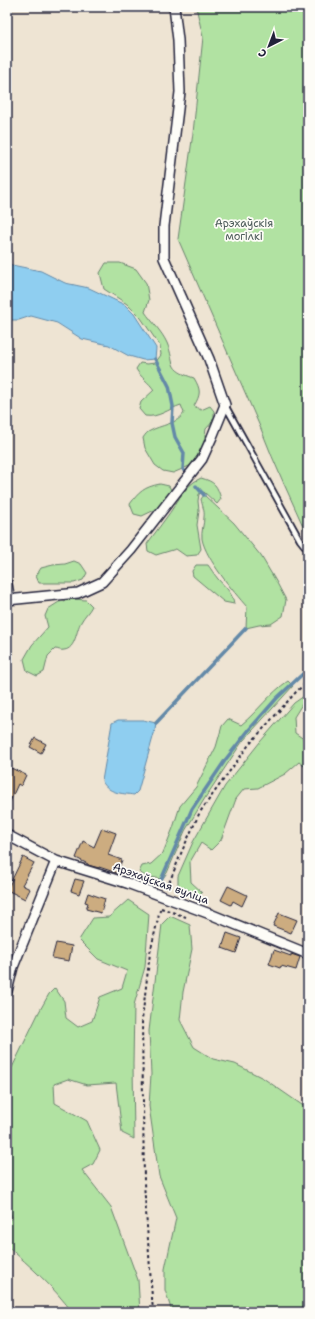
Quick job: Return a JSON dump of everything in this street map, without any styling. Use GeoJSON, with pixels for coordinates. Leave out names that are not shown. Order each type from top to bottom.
{"type":"FeatureCollection","features":[{"type":"Feature","properties":{"kind":"street"},"geometry":{"type":"LineString","coordinates":[[7,584],[9,600],[78,593],[102,582],[131,550],[202,458],[225,405],[209,359],[164,258],[164,226],[180,92],[178,40],[174,7]]}},
{"type":"Feature","properties":{"kind":"street","name":"Арэхаўская вуліца"},"geometry":{"type":"LineString","coordinates":[[7,835],[56,861],[127,883],[210,914],[308,954]]}},
{"type":"Feature","properties":{"kind":"street"},"geometry":{"type":"LineString","coordinates":[[7,991],[13,967],[56,861]]}},
{"type":"Feature","properties":{"kind":"lane"},"geometry":{"type":"LineString","coordinates":[[225,405],[300,540],[308,550]]}},
{"type":"Feature","properties":{"kind":"path"},"geometry":{"type":"LineString","coordinates":[[165,893],[200,812],[248,746],[296,692],[308,682]]}},
{"type":"Feature","properties":{"kind":"path"},"geometry":{"type":"LineString","coordinates":[[153,1312],[144,1183],[142,1020],[150,953],[163,901]]}},
{"type":"Feature","properties":{"kind":"green space","name":"Арэхаўскія могілкі"},"geometry":{"type":"Polygon","coordinates":[[[196,7],[308,7],[308,537],[178,239],[193,133],[203,37],[196,7]]]}},
{"type":"Feature","properties":{"kind":"green space"},"geometry":{"type":"Polygon","coordinates":[[[106,263],[120,263],[136,269],[146,283],[149,300],[145,312],[165,339],[170,350],[173,365],[179,372],[194,378],[198,386],[199,395],[194,406],[201,410],[210,406],[214,411],[214,420],[206,429],[203,450],[194,464],[173,473],[163,471],[155,465],[145,448],[143,438],[149,431],[178,420],[184,413],[181,405],[155,416],[145,416],[139,409],[141,402],[154,390],[136,369],[140,363],[155,363],[161,355],[160,346],[141,318],[127,304],[104,289],[100,273],[106,263]]]}},
{"type":"Feature","properties":{"kind":"green space"},"geometry":{"type":"Polygon","coordinates":[[[201,478],[215,485],[221,499],[217,504],[204,492],[199,494],[197,525],[201,549],[197,555],[186,556],[176,549],[156,555],[148,551],[147,544],[170,513],[181,495],[190,485],[201,478]]]}},
{"type":"Feature","properties":{"kind":"green space"},"geometry":{"type":"Polygon","coordinates":[[[160,484],[169,486],[172,492],[159,508],[142,516],[134,514],[130,504],[136,496],[146,488],[160,484]]]}},
{"type":"Feature","properties":{"kind":"green space"},"geometry":{"type":"Polygon","coordinates":[[[204,495],[234,523],[261,556],[286,600],[283,616],[271,624],[246,628],[247,607],[214,565],[202,539],[204,512],[201,499],[204,495]]]}},
{"type":"Feature","properties":{"kind":"green space"},"geometry":{"type":"Polygon","coordinates":[[[74,561],[81,564],[87,573],[83,580],[74,583],[39,583],[36,576],[41,568],[74,561]]]}},
{"type":"Feature","properties":{"kind":"green space"},"geometry":{"type":"Polygon","coordinates":[[[196,565],[208,565],[230,593],[234,604],[224,602],[193,576],[192,571],[196,565]]]}},
{"type":"Feature","properties":{"kind":"green space"},"geometry":{"type":"Polygon","coordinates":[[[73,599],[86,600],[92,606],[79,625],[73,643],[68,649],[55,649],[48,656],[44,672],[37,676],[27,671],[24,659],[32,645],[48,627],[45,616],[48,609],[59,602],[73,599]]]}},
{"type":"Feature","properties":{"kind":"green space"},"geometry":{"type":"Polygon","coordinates":[[[288,681],[293,686],[242,742],[205,798],[185,831],[167,873],[162,879],[145,876],[139,872],[142,866],[151,864],[163,853],[180,806],[196,787],[216,747],[222,726],[228,719],[241,725],[275,691],[288,681]]]}},
{"type":"Feature","properties":{"kind":"green space"},"geometry":{"type":"Polygon","coordinates":[[[304,696],[304,701],[294,717],[295,733],[308,742],[308,769],[299,762],[285,774],[258,788],[244,789],[236,799],[221,840],[211,850],[201,843],[190,862],[191,882],[202,892],[200,896],[178,885],[178,876],[193,842],[225,786],[260,742],[294,703],[304,696]]]}},
{"type":"Feature","properties":{"kind":"green space"},"geometry":{"type":"Polygon","coordinates":[[[128,900],[149,914],[145,967],[134,1005],[134,1139],[122,1133],[116,1083],[87,1085],[68,1079],[54,1084],[55,1103],[87,1121],[100,1150],[93,1164],[82,1170],[111,1207],[138,1280],[140,1312],[72,1312],[50,1285],[7,1246],[7,1224],[12,1217],[7,1206],[7,1078],[39,1012],[49,994],[55,988],[64,1001],[66,1018],[78,1027],[92,1021],[100,997],[122,988],[127,971],[98,959],[79,940],[93,918],[109,917],[128,900]]]}},
{"type":"Feature","properties":{"kind":"green space"},"geometry":{"type":"Polygon","coordinates":[[[170,916],[190,925],[192,949],[183,992],[180,1020],[194,1047],[213,1059],[235,1064],[263,1078],[302,1105],[308,1107],[308,1312],[172,1312],[165,1290],[165,1269],[176,1218],[159,1176],[149,1106],[151,1074],[149,1031],[162,924],[170,916]]]}},
{"type":"Feature","properties":{"kind":"water"},"geometry":{"type":"Polygon","coordinates":[[[7,264],[41,271],[65,283],[89,288],[125,305],[134,314],[156,348],[155,359],[143,360],[129,356],[109,345],[82,339],[57,323],[31,316],[19,320],[7,320],[7,264]]]}},
{"type":"Feature","properties":{"kind":"water"},"geometry":{"type":"Polygon","coordinates":[[[118,720],[143,720],[156,723],[138,791],[134,795],[112,791],[102,781],[112,723],[118,720]]]}},
{"type":"Feature","properties":{"kind":"building"},"geometry":{"type":"Polygon","coordinates":[[[35,738],[46,744],[41,753],[30,747],[35,738]]]}},
{"type":"Feature","properties":{"kind":"building"},"geometry":{"type":"Polygon","coordinates":[[[11,768],[26,775],[21,786],[18,784],[7,808],[7,778],[11,768]]]}},
{"type":"Feature","properties":{"kind":"building"},"geometry":{"type":"Polygon","coordinates":[[[102,828],[116,833],[108,855],[122,860],[117,873],[88,865],[76,858],[83,841],[94,847],[102,828]]]}},
{"type":"Feature","properties":{"kind":"building"},"geometry":{"type":"Polygon","coordinates":[[[23,857],[34,863],[22,885],[30,889],[25,899],[7,890],[23,857]]]}},
{"type":"Feature","properties":{"kind":"building"},"geometry":{"type":"Polygon","coordinates":[[[75,879],[84,881],[79,894],[71,891],[75,879]]]}},
{"type":"Feature","properties":{"kind":"building"},"geometry":{"type":"Polygon","coordinates":[[[228,886],[247,895],[242,906],[233,901],[231,905],[221,900],[228,886]]]}},
{"type":"Feature","properties":{"kind":"building"},"geometry":{"type":"Polygon","coordinates":[[[88,893],[105,899],[101,913],[86,909],[88,903],[85,902],[88,893]]]}},
{"type":"Feature","properties":{"kind":"building"},"geometry":{"type":"Polygon","coordinates":[[[279,913],[297,920],[291,933],[273,926],[279,913]]]}},
{"type":"Feature","properties":{"kind":"building"},"geometry":{"type":"Polygon","coordinates":[[[227,933],[241,938],[236,953],[222,948],[227,933]]]}},
{"type":"Feature","properties":{"kind":"building"},"geometry":{"type":"Polygon","coordinates":[[[56,943],[72,946],[69,961],[52,958],[56,943]]]}},
{"type":"Feature","properties":{"kind":"building"},"geometry":{"type":"Polygon","coordinates":[[[274,950],[291,956],[291,954],[300,957],[296,970],[281,966],[280,968],[269,964],[274,950]]]}},
{"type":"Feature","properties":{"kind":"waterway"},"geometry":{"type":"LineString","coordinates":[[155,359],[169,386],[173,406],[172,423],[175,437],[184,453],[183,469],[187,475]]}},
{"type":"Feature","properties":{"kind":"waterway"},"geometry":{"type":"LineString","coordinates":[[196,486],[204,495]]}},
{"type":"Feature","properties":{"kind":"waterway"},"geometry":{"type":"LineString","coordinates":[[156,723],[246,628]]}},
{"type":"Feature","properties":{"kind":"waterway"},"geometry":{"type":"LineString","coordinates":[[161,880],[192,809],[226,759],[277,698],[308,669]]}}]}
